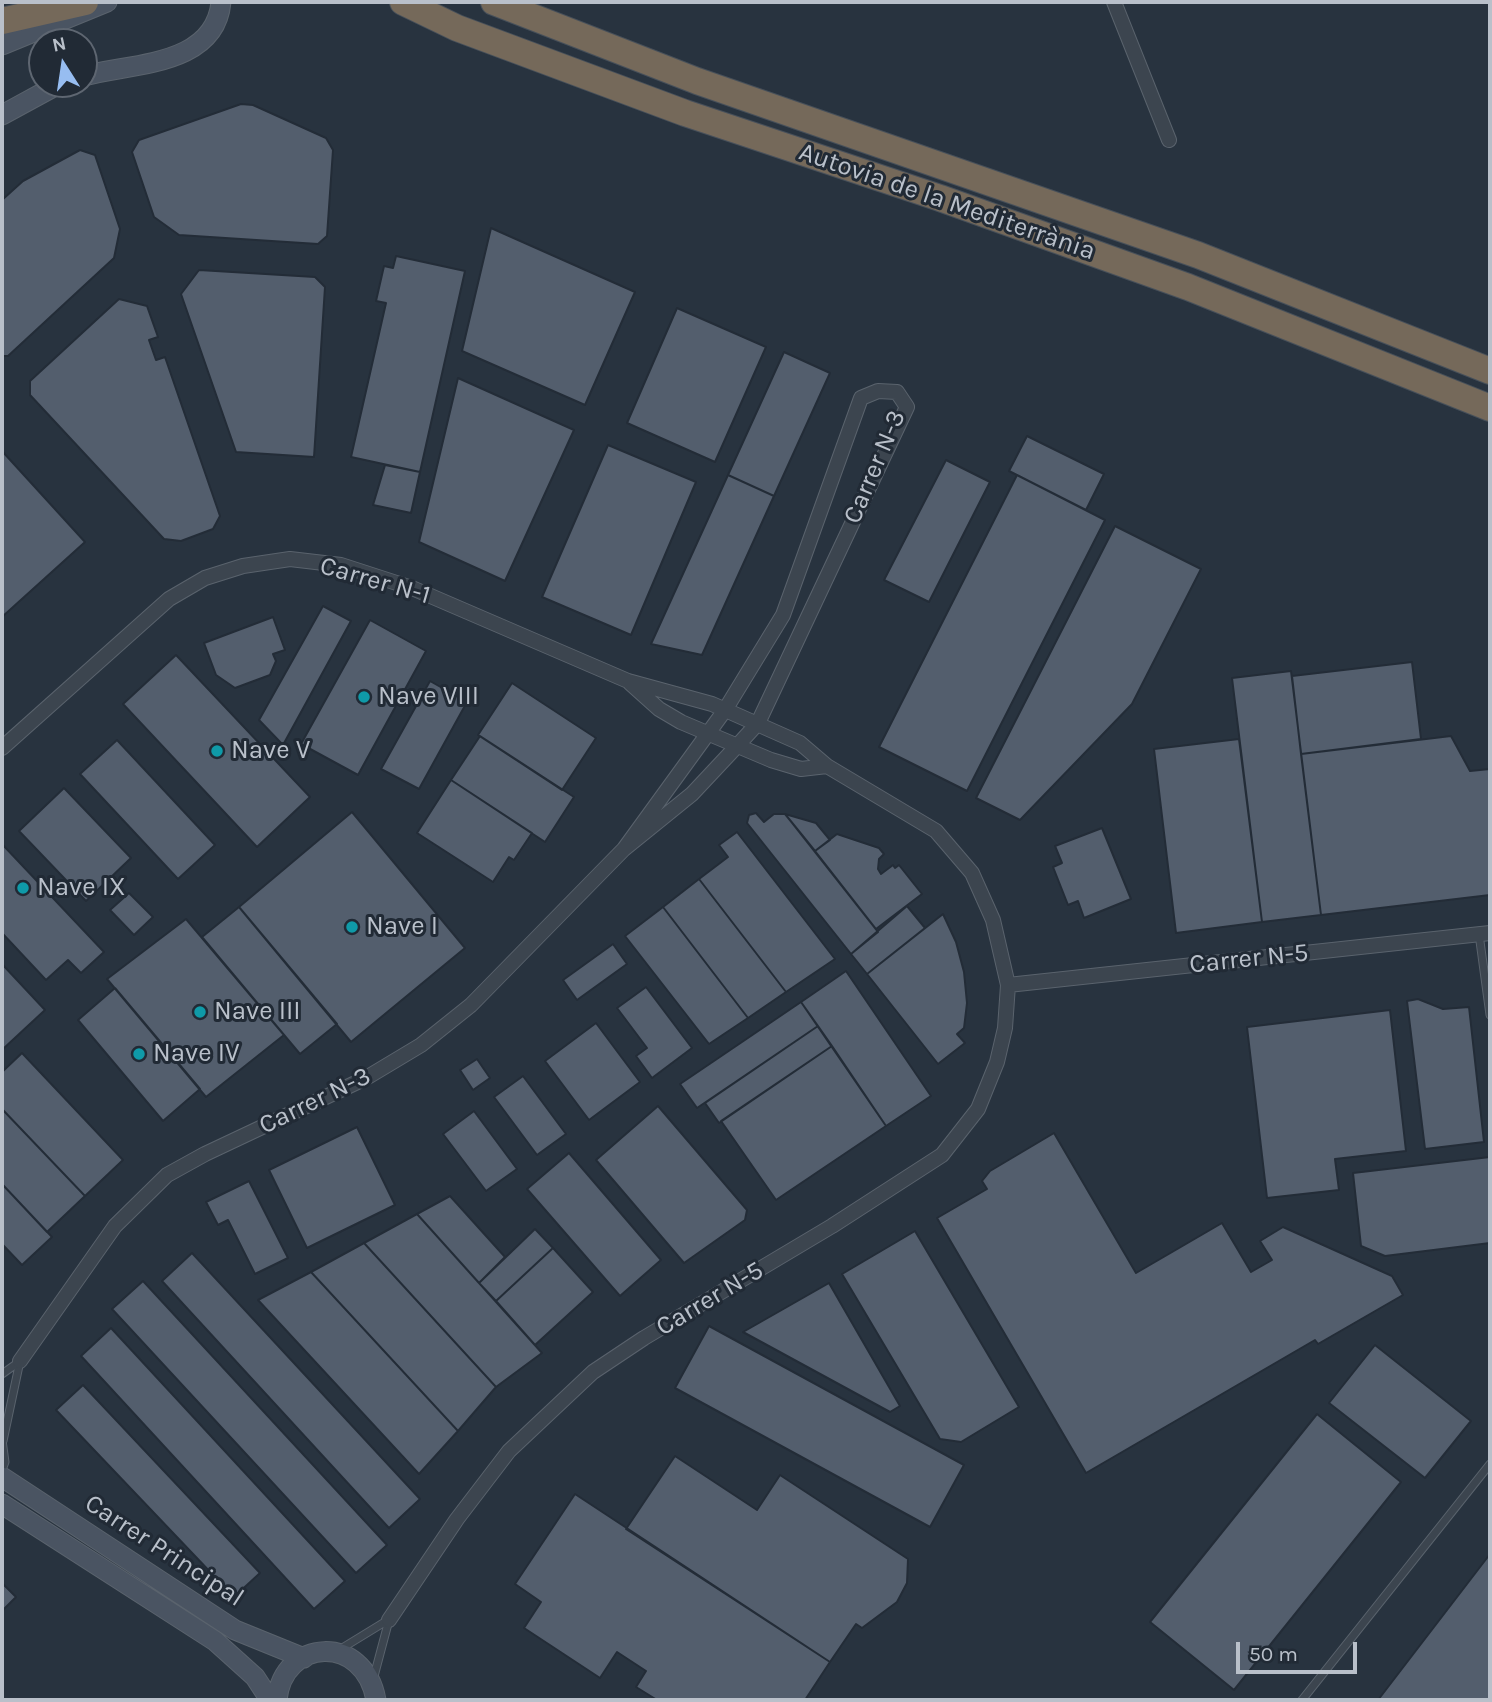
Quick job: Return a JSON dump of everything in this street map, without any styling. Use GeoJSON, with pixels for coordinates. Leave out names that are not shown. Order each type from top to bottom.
{"type":"FeatureCollection","features":[{"type":"Feature","properties":{"kind":"highway"},"geometry":{"type":"LineString","coordinates":[[2,21],[85,2]]}},
{"type":"Feature","properties":{"kind":"highway","name":"Autovia de la Mediterrània"},"geometry":{"type":"LineString","coordinates":[[403,2],[457,28],[685,113],[940,198],[1188,287],[1490,408]]}},
{"type":"Feature","properties":{"kind":"highway","name":"Autovia de la Mediterrània"},"geometry":{"type":"LineString","coordinates":[[494,2],[697,81],[1198,255],[1490,371]]}},
{"type":"Feature","properties":{"kind":"street"},"geometry":{"type":"LineString","coordinates":[[2,45],[107,2]]}},
{"type":"Feature","properties":{"kind":"street"},"geometry":{"type":"LineString","coordinates":[[98,73],[155,62],[181,53],[212,27],[220,2]]}},
{"type":"Feature","properties":{"kind":"street"},"geometry":{"type":"LineString","coordinates":[[1114,2],[1169,140]]}},
{"type":"Feature","properties":{"kind":"street"},"geometry":{"type":"LineString","coordinates":[[2,115],[33,98]]}},
{"type":"Feature","properties":{"kind":"street","name":"Carrer N-3"},"geometry":{"type":"LineString","coordinates":[[20,1361],[115,1227],[167,1175],[205,1154],[366,1079],[421,1045],[471,1005],[624,849],[692,794],[758,723],[907,407],[897,392],[878,391],[861,398],[783,615],[725,710],[624,849]]}},
{"type":"Feature","properties":{"kind":"street","name":"Carrer N-1"},"geometry":{"type":"LineString","coordinates":[[2,748],[169,599],[205,578],[243,566],[290,559],[341,565],[412,588],[628,681],[725,710],[758,723],[800,743],[827,765]]}},
{"type":"Feature","properties":{"kind":"street","name":"Carrer N-1"},"geometry":{"type":"LineString","coordinates":[[628,681],[659,709],[708,734],[801,769],[827,765]]}},
{"type":"Feature","properties":{"kind":"street","name":"Carrer N-5"},"geometry":{"type":"LineString","coordinates":[[389,1620],[457,1519],[509,1451],[593,1372],[655,1331],[832,1226],[942,1155],[978,1110],[997,1062],[1004,1028],[1008,985],[993,920],[972,873],[936,831],[827,765]]}},
{"type":"Feature","properties":{"kind":"street","name":"Carrer N-5"},"geometry":{"type":"LineString","coordinates":[[1008,985],[1485,934]]}},
{"type":"Feature","properties":{"kind":"street","name":"Carrer Principal"},"geometry":{"type":"LineString","coordinates":[[2,1477],[234,1629],[304,1658]]}},
{"type":"Feature","properties":{"kind":"street","name":"Carrer Principal"},"geometry":{"type":"LineString","coordinates":[[2,1504],[215,1641],[254,1677],[270,1700]]}},
{"type":"Feature","properties":{"kind":"street"},"geometry":{"type":"LineString","coordinates":[[277,1700],[283,1677],[304,1658],[317,1652],[335,1652],[362,1666],[374,1691]]}},
{"type":"Feature","properties":{"kind":"lane"},"geometry":{"type":"LineString","coordinates":[[1485,934],[1490,1016]]}},
{"type":"Feature","properties":{"kind":"lane"},"geometry":{"type":"LineString","coordinates":[[2,1374],[20,1361]]}},
{"type":"Feature","properties":{"kind":"lane"},"geometry":{"type":"LineString","coordinates":[[2,1470],[5,1462],[2,1440],[20,1361]]}},
{"type":"Feature","properties":{"kind":"lane"},"geometry":{"type":"LineString","coordinates":[[1302,1700],[1490,1464]]}},
{"type":"Feature","properties":{"kind":"lane"},"geometry":{"type":"LineString","coordinates":[[335,1652],[389,1620]]}},
{"type":"Feature","properties":{"kind":"lane"},"geometry":{"type":"LineString","coordinates":[[374,1691],[389,1620]]}},
{"type":"Feature","properties":{"kind":"building"},"geometry":{"type":"Polygon","coordinates":[[[241,104],[253,105],[326,138],[333,150],[327,236],[318,244],[179,235],[154,217],[132,152],[139,140],[241,104]]]}},
{"type":"Feature","properties":{"kind":"building"},"geometry":{"type":"Polygon","coordinates":[[[80,150],[95,155],[120,229],[114,258],[8,356],[2,356],[2,200],[23,181],[80,150]]]}},
{"type":"Feature","properties":{"kind":"building"},"geometry":{"type":"Polygon","coordinates":[[[491,228],[635,292],[585,405],[462,351],[491,228]]]}},
{"type":"Feature","properties":{"kind":"building"},"geometry":{"type":"Polygon","coordinates":[[[396,256],[465,271],[420,472],[351,457],[386,303],[376,301],[384,266],[393,268],[396,256]]]}},
{"type":"Feature","properties":{"kind":"building"},"geometry":{"type":"Polygon","coordinates":[[[199,270],[315,277],[325,287],[314,457],[236,452],[181,294],[199,270]]]}},
{"type":"Feature","properties":{"kind":"building"},"geometry":{"type":"Polygon","coordinates":[[[119,299],[147,306],[158,337],[149,340],[156,360],[165,357],[220,516],[213,529],[181,541],[164,539],[30,395],[30,381],[119,299]]]}},
{"type":"Feature","properties":{"kind":"building"},"geometry":{"type":"Polygon","coordinates":[[[677,308],[766,347],[715,462],[627,423],[677,308]]]}},
{"type":"Feature","properties":{"kind":"building"},"geometry":{"type":"Polygon","coordinates":[[[784,352],[830,373],[774,496],[728,475],[784,352]]]}},
{"type":"Feature","properties":{"kind":"building"},"geometry":{"type":"Polygon","coordinates":[[[458,378],[574,430],[505,581],[419,542],[458,378]]]}},
{"type":"Feature","properties":{"kind":"building"},"geometry":{"type":"Polygon","coordinates":[[[1027,436],[1104,474],[1086,510],[1009,471],[1027,436]]]}},
{"type":"Feature","properties":{"kind":"building"},"geometry":{"type":"Polygon","coordinates":[[[608,445],[696,482],[631,635],[542,597],[608,445]]]}},
{"type":"Feature","properties":{"kind":"building"},"geometry":{"type":"Polygon","coordinates":[[[2,451],[85,542],[2,617],[2,451]]]}},
{"type":"Feature","properties":{"kind":"building"},"geometry":{"type":"Polygon","coordinates":[[[946,460],[990,482],[929,602],[884,580],[946,460]]]}},
{"type":"Feature","properties":{"kind":"building"},"geometry":{"type":"Polygon","coordinates":[[[385,465],[420,472],[411,513],[373,505],[385,465]]]}},
{"type":"Feature","properties":{"kind":"building"},"geometry":{"type":"Polygon","coordinates":[[[728,475],[774,496],[702,655],[651,644],[728,475]]]}},
{"type":"Feature","properties":{"kind":"building"},"geometry":{"type":"Polygon","coordinates":[[[1017,475],[1105,520],[967,791],[879,747],[1017,475]]]}},
{"type":"Feature","properties":{"kind":"building"},"geometry":{"type":"Polygon","coordinates":[[[1115,526],[1201,569],[1132,704],[1020,820],[976,798],[1115,526]]]}},
{"type":"Feature","properties":{"kind":"building"},"geometry":{"type":"Polygon","coordinates":[[[323,606],[351,621],[283,745],[259,720],[323,606]]]}},
{"type":"Feature","properties":{"kind":"building"},"geometry":{"type":"Polygon","coordinates":[[[273,617],[285,650],[273,654],[276,661],[270,675],[235,688],[216,675],[204,643],[273,617]]]}},
{"type":"Feature","properties":{"kind":"building","name":"Nave VIII"},"geometry":{"type":"Polygon","coordinates":[[[370,620],[426,651],[358,775],[301,744],[370,620]]]}},
{"type":"Feature","properties":{"kind":"building","name":"Nave V"},"geometry":{"type":"Polygon","coordinates":[[[176,655],[310,797],[257,847],[123,704],[176,655]]]}},
{"type":"Feature","properties":{"kind":"building"},"geometry":{"type":"Polygon","coordinates":[[[1412,662],[1421,739],[1301,754],[1292,676],[1412,662]]]}},
{"type":"Feature","properties":{"kind":"building"},"geometry":{"type":"Polygon","coordinates":[[[1291,671],[1321,915],[1262,922],[1232,678],[1291,671]]]}},
{"type":"Feature","properties":{"kind":"building"},"geometry":{"type":"Polygon","coordinates":[[[430,681],[467,702],[419,789],[381,769],[430,681]]]}},
{"type":"Feature","properties":{"kind":"building"},"geometry":{"type":"Polygon","coordinates":[[[512,683],[596,738],[562,790],[478,735],[512,683]]]}},
{"type":"Feature","properties":{"kind":"building"},"geometry":{"type":"Polygon","coordinates":[[[480,736],[574,797],[545,842],[451,780],[480,736]]]}},
{"type":"Feature","properties":{"kind":"building"},"geometry":{"type":"Polygon","coordinates":[[[1451,736],[1470,771],[1490,769],[1490,895],[1321,915],[1301,754],[1451,736]]]}},
{"type":"Feature","properties":{"kind":"building"},"geometry":{"type":"Polygon","coordinates":[[[1239,739],[1262,922],[1176,933],[1154,749],[1239,739]]]}},
{"type":"Feature","properties":{"kind":"building"},"geometry":{"type":"Polygon","coordinates":[[[117,740],[215,845],[178,879],[80,774],[117,740]]]}},
{"type":"Feature","properties":{"kind":"building"},"geometry":{"type":"Polygon","coordinates":[[[451,780],[532,833],[514,860],[509,857],[493,882],[417,833],[451,780]]]}},
{"type":"Feature","properties":{"kind":"building"},"geometry":{"type":"Polygon","coordinates":[[[64,788],[131,858],[86,901],[19,831],[64,788]]]}},
{"type":"Feature","properties":{"kind":"building","name":"Nave I"},"geometry":{"type":"Polygon","coordinates":[[[352,812],[465,948],[351,1042],[239,907],[352,812]]]}},
{"type":"Feature","properties":{"kind":"building"},"geometry":{"type":"Polygon","coordinates":[[[756,813],[764,822],[774,814],[785,814],[878,932],[851,954],[747,823],[749,815],[756,813]]]}},
{"type":"Feature","properties":{"kind":"building"},"geometry":{"type":"Polygon","coordinates":[[[785,814],[816,823],[830,840],[815,851],[785,814]]]}},
{"type":"Feature","properties":{"kind":"building"},"geometry":{"type":"Polygon","coordinates":[[[1102,828],[1131,899],[1084,918],[1078,901],[1068,905],[1053,867],[1062,863],[1055,846],[1102,828]]]}},
{"type":"Feature","properties":{"kind":"building"},"geometry":{"type":"Polygon","coordinates":[[[737,832],[835,959],[786,992],[699,879],[728,857],[719,845],[737,832]]]}},
{"type":"Feature","properties":{"kind":"building"},"geometry":{"type":"Polygon","coordinates":[[[837,834],[879,848],[884,854],[879,859],[878,869],[881,874],[893,865],[895,868],[899,865],[922,894],[876,929],[815,851],[837,834]]]}},
{"type":"Feature","properties":{"kind":"building","name":"Nave IX"},"geometry":{"type":"Polygon","coordinates":[[[2,844],[104,952],[81,973],[68,960],[46,980],[2,933],[2,844]]]}},
{"type":"Feature","properties":{"kind":"building"},"geometry":{"type":"Polygon","coordinates":[[[699,879],[786,992],[748,1018],[663,907],[699,879]]]}},
{"type":"Feature","properties":{"kind":"building"},"geometry":{"type":"Polygon","coordinates":[[[129,893],[153,917],[134,935],[110,910],[129,893]]]}},
{"type":"Feature","properties":{"kind":"building"},"geometry":{"type":"Polygon","coordinates":[[[907,906],[925,928],[867,974],[851,954],[907,906]]]}},
{"type":"Feature","properties":{"kind":"building"},"geometry":{"type":"Polygon","coordinates":[[[239,907],[337,1024],[300,1054],[202,937],[239,907]]]}},
{"type":"Feature","properties":{"kind":"building"},"geometry":{"type":"Polygon","coordinates":[[[663,907],[748,1018],[709,1044],[625,936],[663,907]]]}},
{"type":"Feature","properties":{"kind":"building"},"geometry":{"type":"Polygon","coordinates":[[[943,914],[956,942],[964,972],[967,1003],[964,1028],[957,1034],[965,1043],[938,1064],[867,974],[943,914]]]}},
{"type":"Feature","properties":{"kind":"building","name":"Nave III"},"geometry":{"type":"Polygon","coordinates":[[[186,919],[284,1035],[206,1097],[107,979],[186,919]]]}},
{"type":"Feature","properties":{"kind":"building"},"geometry":{"type":"Polygon","coordinates":[[[613,944],[627,964],[577,1000],[563,980],[613,944]]]}},
{"type":"Feature","properties":{"kind":"building"},"geometry":{"type":"Polygon","coordinates":[[[2,964],[45,1010],[3,1049],[2,1048],[2,964]]]}},
{"type":"Feature","properties":{"kind":"building"},"geometry":{"type":"Polygon","coordinates":[[[846,971],[931,1096],[886,1126],[801,1002],[846,971]]]}},
{"type":"Feature","properties":{"kind":"building"},"geometry":{"type":"Polygon","coordinates":[[[646,987],[692,1048],[652,1078],[636,1056],[647,1048],[617,1008],[646,987]]]}},
{"type":"Feature","properties":{"kind":"building","name":"Nave IV"},"geometry":{"type":"Polygon","coordinates":[[[115,988],[200,1089],[163,1121],[78,1020],[115,988]]]}},
{"type":"Feature","properties":{"kind":"building"},"geometry":{"type":"Polygon","coordinates":[[[1418,999],[1443,1009],[1469,1007],[1484,1142],[1425,1149],[1407,1001],[1418,999]]]}},
{"type":"Feature","properties":{"kind":"building"},"geometry":{"type":"Polygon","coordinates":[[[801,1002],[818,1026],[697,1108],[680,1084],[801,1002]]]}},
{"type":"Feature","properties":{"kind":"building"},"geometry":{"type":"Polygon","coordinates":[[[1390,1010],[1406,1151],[1335,1159],[1339,1190],[1267,1198],[1247,1027],[1390,1010]]]}},
{"type":"Feature","properties":{"kind":"building"},"geometry":{"type":"Polygon","coordinates":[[[596,1023],[640,1082],[589,1120],[545,1061],[596,1023]]]}},
{"type":"Feature","properties":{"kind":"building"},"geometry":{"type":"Polygon","coordinates":[[[818,1026],[832,1046],[719,1123],[705,1103],[818,1026]]]}},
{"type":"Feature","properties":{"kind":"building"},"geometry":{"type":"Polygon","coordinates":[[[832,1046],[886,1126],[776,1200],[721,1121],[832,1046]]]}},
{"type":"Feature","properties":{"kind":"building"},"geometry":{"type":"Polygon","coordinates":[[[22,1053],[123,1160],[85,1196],[2,1109],[2,1072],[22,1053]]]}},
{"type":"Feature","properties":{"kind":"building"},"geometry":{"type":"Polygon","coordinates":[[[477,1059],[490,1078],[473,1090],[460,1070],[477,1059]]]}},
{"type":"Feature","properties":{"kind":"building"},"geometry":{"type":"Polygon","coordinates":[[[523,1076],[566,1134],[537,1155],[494,1097],[523,1076]]]}},
{"type":"Feature","properties":{"kind":"building"},"geometry":{"type":"Polygon","coordinates":[[[658,1106],[747,1210],[745,1220],[684,1263],[596,1160],[658,1106]]]}},
{"type":"Feature","properties":{"kind":"building"},"geometry":{"type":"Polygon","coordinates":[[[2,1109],[85,1196],[47,1232],[2,1184],[2,1109]]]}},
{"type":"Feature","properties":{"kind":"building"},"geometry":{"type":"Polygon","coordinates":[[[474,1111],[517,1169],[486,1191],[443,1134],[474,1111]]]}},
{"type":"Feature","properties":{"kind":"building"},"geometry":{"type":"Polygon","coordinates":[[[357,1127],[395,1205],[307,1248],[269,1170],[357,1127]]]}},
{"type":"Feature","properties":{"kind":"building"},"geometry":{"type":"Polygon","coordinates":[[[1054,1133],[1136,1273],[1222,1223],[1251,1272],[1272,1260],[1260,1241],[1283,1227],[1392,1276],[1403,1295],[1318,1344],[1315,1340],[1086,1473],[937,1218],[987,1189],[982,1181],[990,1171],[1054,1133]]]}},
{"type":"Feature","properties":{"kind":"building"},"geometry":{"type":"Polygon","coordinates":[[[569,1153],[661,1260],[620,1296],[527,1189],[569,1153]]]}},
{"type":"Feature","properties":{"kind":"building"},"geometry":{"type":"Polygon","coordinates":[[[1490,1157],[1490,1243],[1385,1256],[1361,1246],[1353,1173],[1490,1157]]]}},
{"type":"Feature","properties":{"kind":"building"},"geometry":{"type":"Polygon","coordinates":[[[249,1181],[288,1258],[255,1274],[228,1220],[218,1225],[206,1202],[249,1181]]]}},
{"type":"Feature","properties":{"kind":"building"},"geometry":{"type":"Polygon","coordinates":[[[2,1184],[52,1237],[22,1265],[2,1244],[2,1184]]]}},
{"type":"Feature","properties":{"kind":"building"},"geometry":{"type":"Polygon","coordinates":[[[450,1196],[505,1257],[479,1283],[417,1214],[450,1196]]]}},
{"type":"Feature","properties":{"kind":"building"},"geometry":{"type":"Polygon","coordinates":[[[417,1214],[542,1353],[496,1387],[364,1243],[417,1214]]]}},
{"type":"Feature","properties":{"kind":"building"},"geometry":{"type":"Polygon","coordinates":[[[535,1229],[553,1248],[496,1301],[479,1283],[535,1229]]]}},
{"type":"Feature","properties":{"kind":"building"},"geometry":{"type":"Polygon","coordinates":[[[915,1231],[1019,1407],[961,1442],[940,1439],[842,1274],[915,1231]]]}},
{"type":"Feature","properties":{"kind":"building"},"geometry":{"type":"Polygon","coordinates":[[[364,1243],[496,1387],[458,1431],[311,1272],[364,1243]]]}},
{"type":"Feature","properties":{"kind":"building"},"geometry":{"type":"Polygon","coordinates":[[[553,1248],[593,1292],[535,1345],[496,1301],[553,1248]]]}},
{"type":"Feature","properties":{"kind":"building"},"geometry":{"type":"Polygon","coordinates":[[[192,1253],[420,1499],[389,1528],[162,1281],[192,1253]]]}},
{"type":"Feature","properties":{"kind":"building"},"geometry":{"type":"Polygon","coordinates":[[[311,1272],[458,1431],[419,1474],[258,1300],[311,1272]]]}},
{"type":"Feature","properties":{"kind":"building"},"geometry":{"type":"Polygon","coordinates":[[[143,1281],[387,1545],[356,1573],[112,1309],[143,1281]]]}},
{"type":"Feature","properties":{"kind":"building"},"geometry":{"type":"Polygon","coordinates":[[[829,1283],[900,1406],[890,1412],[743,1332],[829,1283]]]}},
{"type":"Feature","properties":{"kind":"building"},"geometry":{"type":"Polygon","coordinates":[[[709,1326],[964,1465],[930,1527],[675,1388],[709,1326]]]}},
{"type":"Feature","properties":{"kind":"building"},"geometry":{"type":"Polygon","coordinates":[[[111,1328],[345,1581],[314,1609],[81,1356],[111,1328]]]}},
{"type":"Feature","properties":{"kind":"building"},"geometry":{"type":"Polygon","coordinates":[[[1375,1345],[1471,1421],[1425,1478],[1329,1403],[1375,1345]]]}},
{"type":"Feature","properties":{"kind":"building"},"geometry":{"type":"Polygon","coordinates":[[[83,1385],[260,1573],[234,1597],[56,1410],[83,1385]]]}},
{"type":"Feature","properties":{"kind":"building"},"geometry":{"type":"Polygon","coordinates":[[[1317,1414],[1401,1482],[1234,1690],[1150,1622],[1317,1414]]]}},
{"type":"Feature","properties":{"kind":"building"},"geometry":{"type":"Polygon","coordinates":[[[675,1456],[757,1510],[780,1475],[908,1559],[907,1583],[897,1602],[862,1628],[856,1624],[830,1662],[626,1529],[675,1456]]]}},
{"type":"Feature","properties":{"kind":"building"},"geometry":{"type":"Polygon","coordinates":[[[575,1494],[830,1662],[805,1700],[657,1700],[636,1687],[646,1671],[617,1652],[600,1678],[524,1628],[541,1602],[515,1584],[575,1494]]]}},
{"type":"Feature","properties":{"kind":"building"},"geometry":{"type":"Polygon","coordinates":[[[1490,1554],[1490,1700],[1378,1700],[1490,1554]]]}},
{"type":"Feature","properties":{"kind":"building"},"geometry":{"type":"Polygon","coordinates":[[[2,1583],[16,1597],[2,1611],[2,1583]]]}},
{"type":"Feature","properties":{"kind":"place","name":"Nave VIII"},"geometry":{"type":"Point","coordinates":[364,697]}},
{"type":"Feature","properties":{"kind":"place","name":"Nave V"},"geometry":{"type":"Point","coordinates":[217,751]}},
{"type":"Feature","properties":{"kind":"place","name":"Nave IX"},"geometry":{"type":"Point","coordinates":[23,888]}},
{"type":"Feature","properties":{"kind":"place","name":"Nave I"},"geometry":{"type":"Point","coordinates":[352,927]}},
{"type":"Feature","properties":{"kind":"place","name":"Nave III"},"geometry":{"type":"Point","coordinates":[200,1012]}},
{"type":"Feature","properties":{"kind":"place","name":"Nave IV"},"geometry":{"type":"Point","coordinates":[139,1054]}}]}
